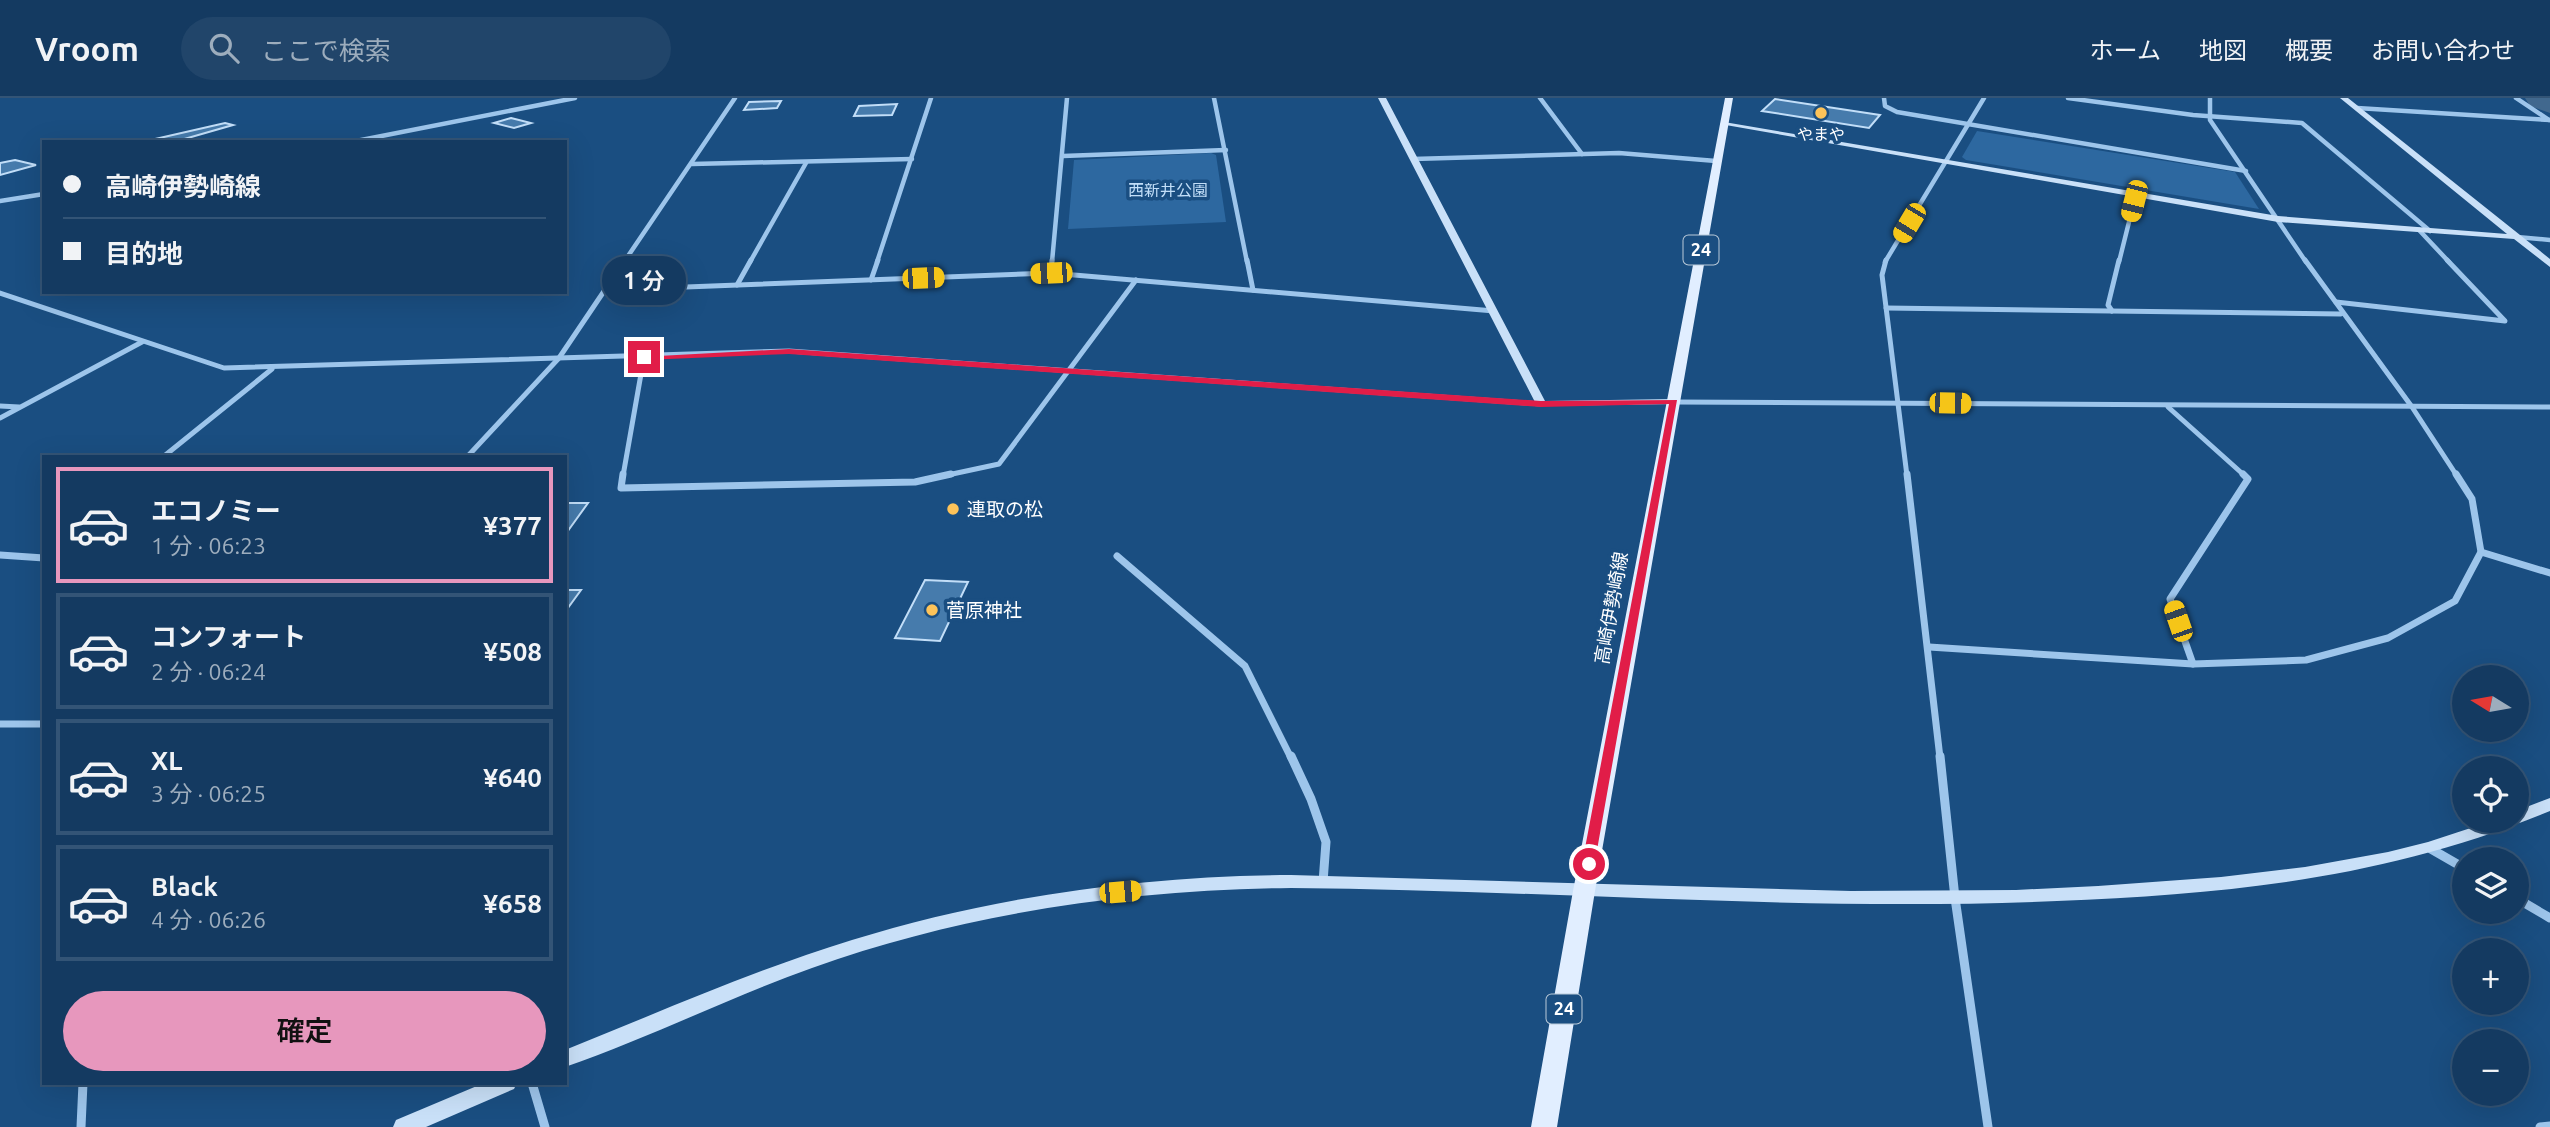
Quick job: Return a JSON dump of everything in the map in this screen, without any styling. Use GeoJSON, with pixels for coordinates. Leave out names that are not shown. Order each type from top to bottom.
{"type":"FeatureCollection","features":[{"type":"Feature","properties":{"kind":"main road","name":"高崎伊勢崎線"},"geometry":{"type":"LineString","coordinates":[[1544,1127],[1584,891],[1729,98]]}},
{"type":"Feature","properties":{"kind":"street"},"geometry":{"type":"LineString","coordinates":[[361,140],[575,98]]}},
{"type":"Feature","properties":{"kind":"street"},"geometry":{"type":"LineString","coordinates":[[469,455],[559,358],[608,290],[735,98]]}},
{"type":"Feature","properties":{"kind":"street"},"geometry":{"type":"LineString","coordinates":[[872,280],[931,98]]}},
{"type":"Feature","properties":{"kind":"street"},"geometry":{"type":"LineString","coordinates":[[1051,273],[1067,98]]}},
{"type":"Feature","properties":{"kind":"street"},"geometry":{"type":"LineString","coordinates":[[1214,98],[1253,290]]}},
{"type":"Feature","properties":{"kind":"street"},"geometry":{"type":"LineString","coordinates":[[1382,98],[1541,404]]}},
{"type":"Feature","properties":{"kind":"street"},"geometry":{"type":"LineString","coordinates":[[1540,98],[1582,154]]}},
{"type":"Feature","properties":{"kind":"street"},"geometry":{"type":"LineString","coordinates":[[1884,98],[1889,110],[2246,171]]}},
{"type":"Feature","properties":{"kind":"street"},"geometry":{"type":"LineString","coordinates":[[1984,98],[1883,265],[1896,403],[1929,647],[1955,898],[1987,1127]]}},
{"type":"Feature","properties":{"kind":"street"},"geometry":{"type":"LineString","coordinates":[[2068,98],[2210,116],[2302,122],[2430,231]]}},
{"type":"Feature","properties":{"kind":"street"},"geometry":{"type":"LineString","coordinates":[[1929,647],[2193,664],[2306,660],[2388,638],[2455,601],[2481,552],[2472,499],[2412,407],[2341,314],[2336,302],[2210,116],[2210,98]]}},
{"type":"Feature","properties":{"kind":"street"},"geometry":{"type":"LineString","coordinates":[[2344,98],[2550,264]]}},
{"type":"Feature","properties":{"kind":"street"},"geometry":{"type":"LineString","coordinates":[[2516,98],[2550,120]]}},
{"type":"Feature","properties":{"kind":"street"},"geometry":{"type":"LineString","coordinates":[[2357,108],[2550,120]]}},
{"type":"Feature","properties":{"kind":"street"},"geometry":{"type":"LineString","coordinates":[[1724,124],[1947,160],[2278,219],[2550,240]]}},
{"type":"Feature","properties":{"kind":"street"},"geometry":{"type":"LineString","coordinates":[[1063,156],[1226,150]]}},
{"type":"Feature","properties":{"kind":"street"},"geometry":{"type":"LineString","coordinates":[[1413,159],[1632,153],[1717,161]]}},
{"type":"Feature","properties":{"kind":"street"},"geometry":{"type":"LineString","coordinates":[[692,164],[912,159]]}},
{"type":"Feature","properties":{"kind":"street"},"geometry":{"type":"LineString","coordinates":[[737,285],[806,163]]}},
{"type":"Feature","properties":{"kind":"street"},"geometry":{"type":"LineString","coordinates":[[0,201],[42,194]]}},
{"type":"Feature","properties":{"kind":"street"},"geometry":{"type":"LineString","coordinates":[[2112,311],[2108,305],[2136,194]]}},
{"type":"Feature","properties":{"kind":"street"},"geometry":{"type":"LineString","coordinates":[[2336,302],[2505,321],[2419,230]]}},
{"type":"Feature","properties":{"kind":"street"},"geometry":{"type":"LineString","coordinates":[[608,290],[1051,273],[1494,311]]}},
{"type":"Feature","properties":{"kind":"street"},"geometry":{"type":"LineString","coordinates":[[644,357],[621,488],[915,482],[999,464],[1136,280]]}},
{"type":"Feature","properties":{"kind":"street"},"geometry":{"type":"LineString","coordinates":[[0,293],[224,368],[273,369],[789,351],[1541,404],[1674,402],[2168,407],[2550,407]]}},
{"type":"Feature","properties":{"kind":"street"},"geometry":{"type":"LineString","coordinates":[[1886,308],[2341,314]]}},
{"type":"Feature","properties":{"kind":"street"},"geometry":{"type":"LineString","coordinates":[[0,418],[142,342]]}},
{"type":"Feature","properties":{"kind":"street"},"geometry":{"type":"LineString","coordinates":[[166,455],[273,369]]}},
{"type":"Feature","properties":{"kind":"street"},"geometry":{"type":"LineString","coordinates":[[0,406],[20,407]]}},
{"type":"Feature","properties":{"kind":"street"},"geometry":{"type":"LineString","coordinates":[[2168,407],[2248,479],[2170,599],[2193,664]]}},
{"type":"Feature","properties":{"kind":"street"},"geometry":{"type":"LineString","coordinates":[[2481,552],[2550,573]]}},
{"type":"Feature","properties":{"kind":"street"},"geometry":{"type":"LineString","coordinates":[[0,555],[42,556]]}},
{"type":"Feature","properties":{"kind":"street"},"geometry":{"type":"LineString","coordinates":[[1116,556],[1245,666],[1255,681],[1311,799],[1326,842],[1323,882]]}},
{"type":"Feature","properties":{"kind":"street"},"geometry":{"type":"LineString","coordinates":[[1,725],[42,724]]}},
{"type":"Feature","properties":{"kind":"street"},"geometry":{"type":"LineString","coordinates":[[2529,813],[2550,804]]}},
{"type":"Feature","properties":{"kind":"street"},"geometry":{"type":"LineString","coordinates":[[567,1058],[808,962],[928,926],[1120,892],[1215,883],[1323,882],[1584,891],[1955,898],[2086,895],[2288,878],[2431,849],[2476,833]]}},
{"type":"Feature","properties":{"kind":"street"},"geometry":{"type":"LineString","coordinates":[[2431,849],[2452,861]]}},
{"type":"Feature","properties":{"kind":"street"},"geometry":{"type":"LineString","coordinates":[[2529,906],[2550,918]]}},
{"type":"Feature","properties":{"kind":"street"},"geometry":{"type":"LineString","coordinates":[[80,1127],[83,1085]]}},
{"type":"Feature","properties":{"kind":"street"},"geometry":{"type":"LineString","coordinates":[[403,1127],[502,1085]]}},
{"type":"Feature","properties":{"kind":"street"},"geometry":{"type":"LineString","coordinates":[[533,1085],[545,1127]]}},
{"type":"Feature","properties":{"kind":"street"},"geometry":{"type":"LineString","coordinates":[[2540,1127],[2550,1126]]}},
{"type":"Feature","properties":{"kind":"green space"},"geometry":{"type":"Polygon","coordinates":[[[1977,131],[2235,172],[2259,209],[1966,160],[1962,157],[1977,131]]]}},
{"type":"Feature","properties":{"kind":"green space","name":"西新井公園"},"geometry":{"type":"Polygon","coordinates":[[[1211,153],[1216,155],[1226,222],[1068,229],[1074,160],[1211,153]]]}},
{"type":"Feature","properties":{"kind":"building","name":"やまや"},"geometry":{"type":"Polygon","coordinates":[[[1775,99],[1880,115],[1869,128],[1762,111],[1775,99]]]}},
{"type":"Feature","properties":{"kind":"building"},"geometry":{"type":"Polygon","coordinates":[[[781,101],[777,108],[744,110],[749,102],[781,101]]]}},
{"type":"Feature","properties":{"kind":"building"},"geometry":{"type":"Polygon","coordinates":[[[897,104],[892,115],[854,116],[859,106],[897,104]]]}},
{"type":"Feature","properties":{"kind":"building"},"geometry":{"type":"Polygon","coordinates":[[[511,118],[531,123],[514,128],[494,123],[511,118]]]}},
{"type":"Feature","properties":{"kind":"building"},"geometry":{"type":"Polygon","coordinates":[[[225,123],[233,125],[181,140],[151,140],[225,123]]]}},
{"type":"Feature","properties":{"kind":"building"},"geometry":{"type":"Polygon","coordinates":[[[15,160],[36,165],[0,175],[0,163],[15,160]]]}},
{"type":"Feature","properties":{"kind":"building"},"geometry":{"type":"Polygon","coordinates":[[[567,503],[588,503],[567,532],[567,503]]]}},
{"type":"Feature","properties":{"kind":"building","name":"菅原神社"},"geometry":{"type":"Polygon","coordinates":[[[925,580],[968,582],[940,641],[895,638],[925,580]]]}},
{"type":"Feature","properties":{"kind":"building"},"geometry":{"type":"Polygon","coordinates":[[[567,590],[581,590],[567,609],[567,590]]]}},
{"type":"Feature","properties":{"kind":"waterway"},"geometry":{"type":"LineString","coordinates":[[2543,98],[2550,102]]}},
{"type":"Feature","properties":{"kind":"place","name":"やまや"},"geometry":{"type":"Point","coordinates":[1821,113]}},
{"type":"Feature","properties":{"kind":"place","name":"連取の松"},"geometry":{"type":"Point","coordinates":[953,509]}},
{"type":"Feature","properties":{"kind":"place","name":"菅原神社"},"geometry":{"type":"Point","coordinates":[932,610]}},
{"type":"Feature","properties":{"kind":"route"},"geometry":{"type":"LineString","coordinates":[[644,357],[789,351],[1541,404],[1674,402],[1589,864]]}}]}
